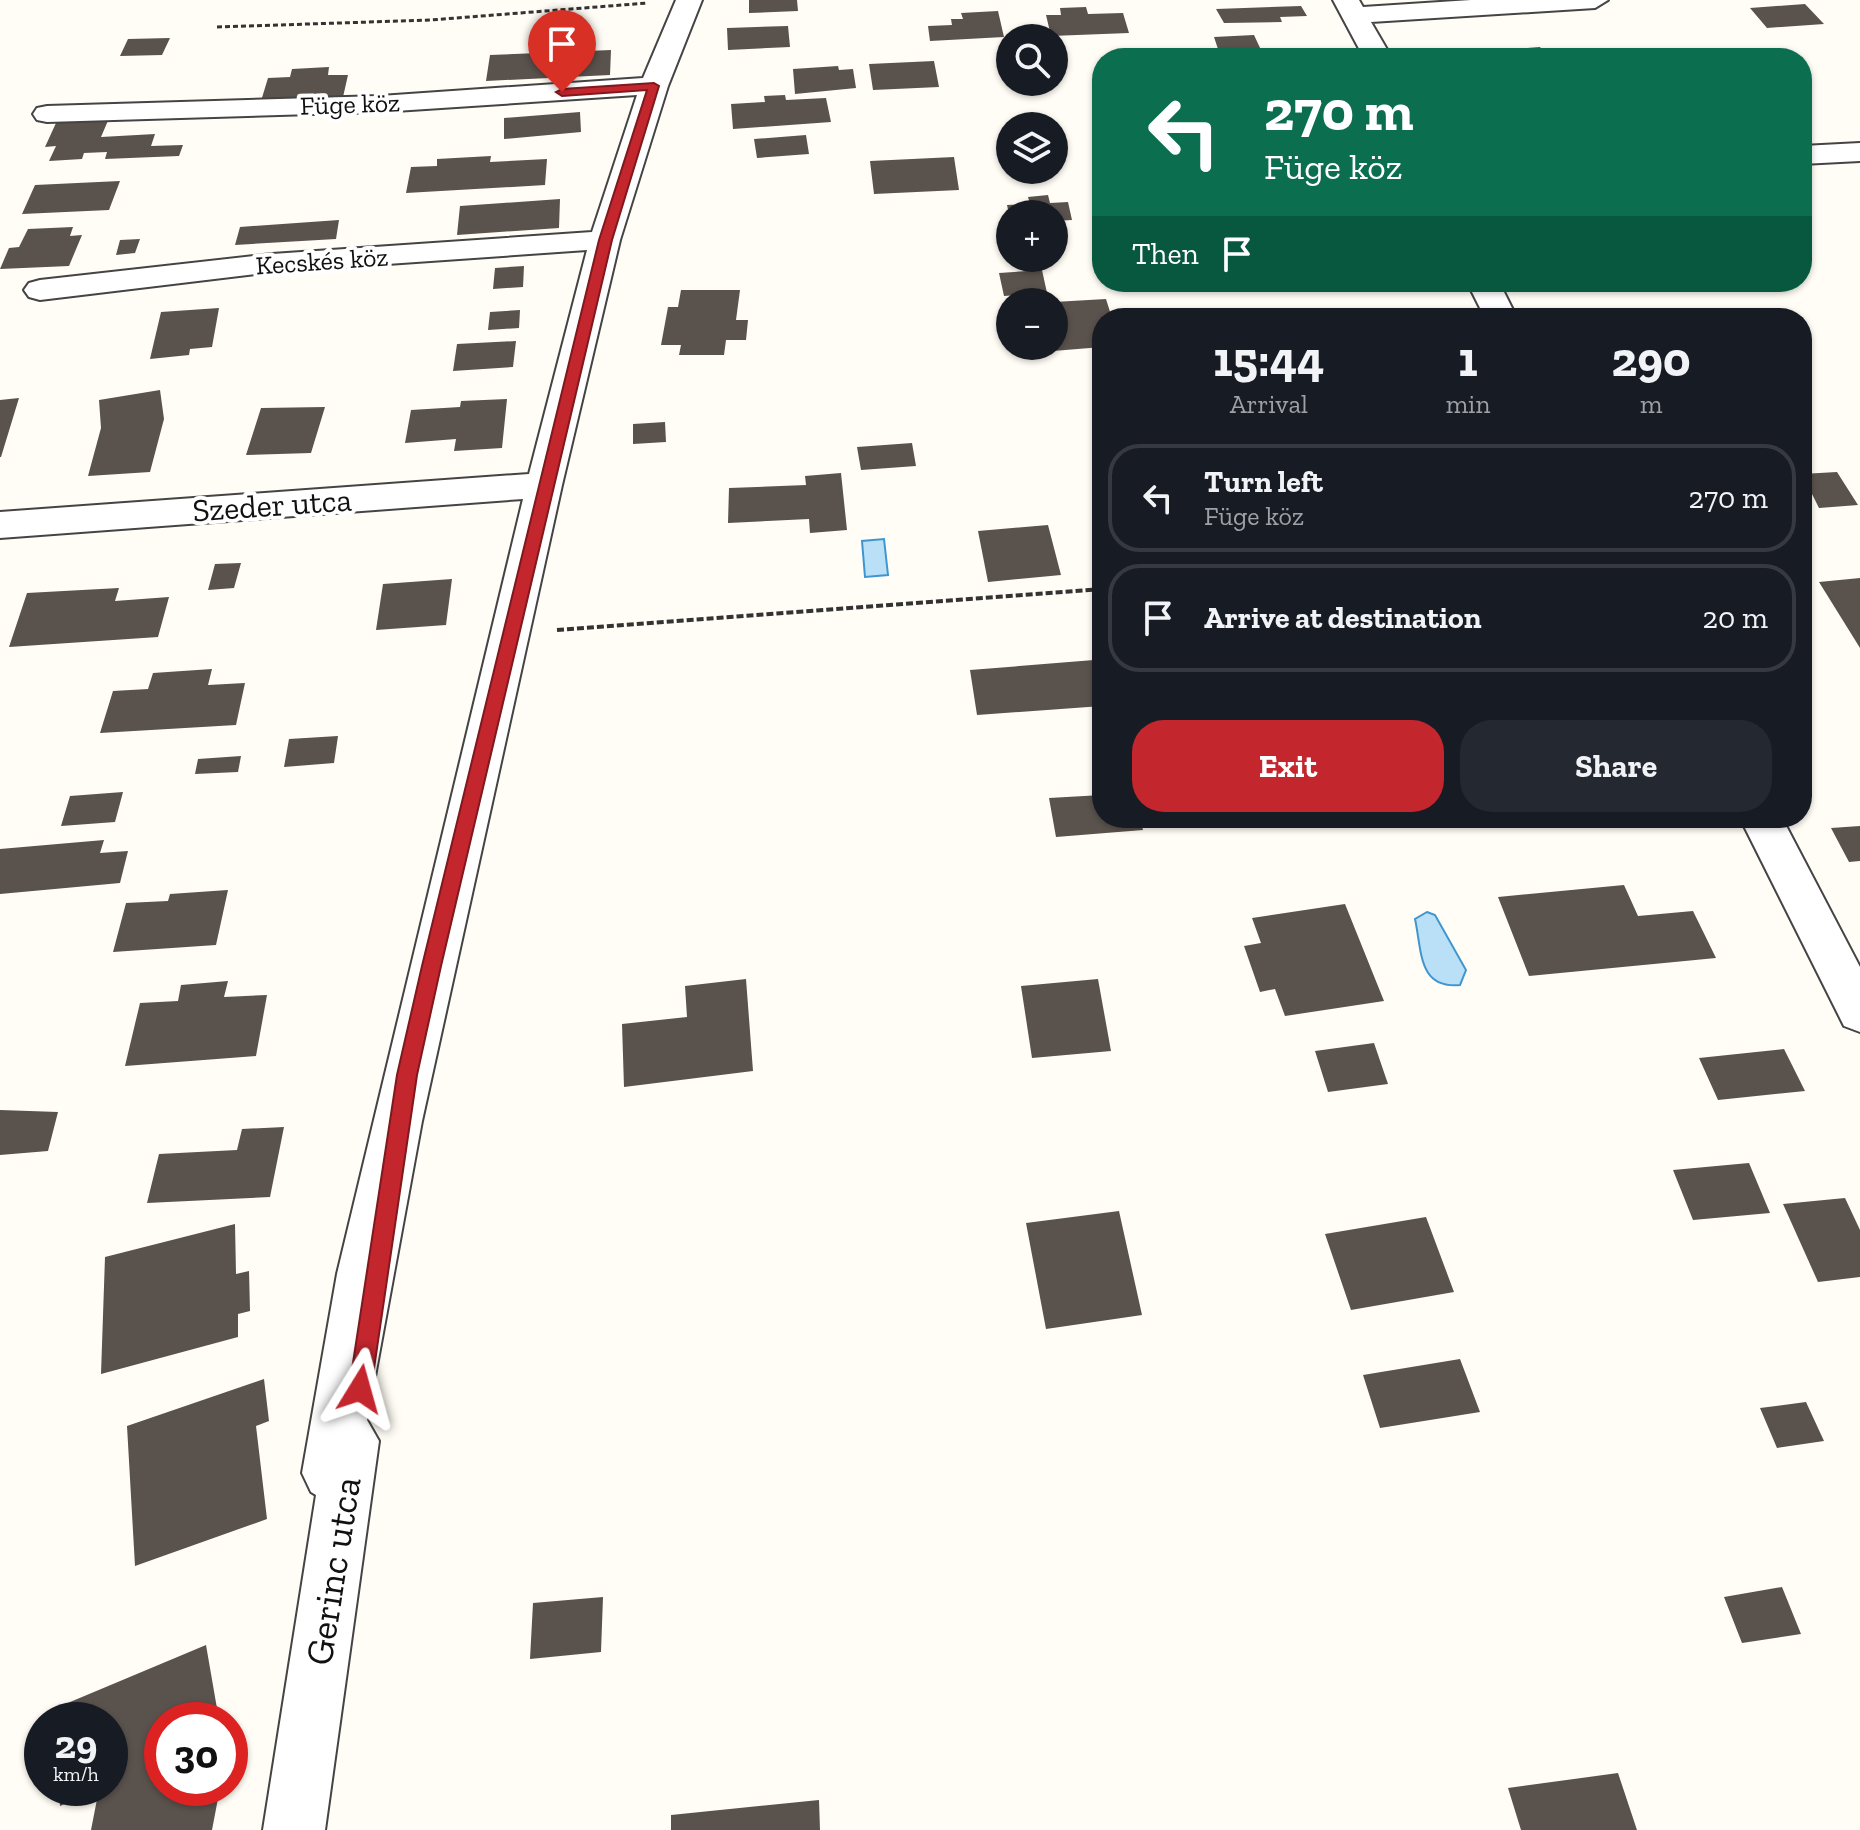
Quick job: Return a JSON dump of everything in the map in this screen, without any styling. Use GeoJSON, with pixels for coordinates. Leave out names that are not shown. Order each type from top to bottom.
{"type":"FeatureCollection","features":[{"type":"Feature","properties":{"kind":"street","name":"Gerinc utca"},"geometry":{"type":"LineString","coordinates":[[407,1075],[330,1473],[363,1274],[407,1075],[544,485],[605,240],[654,86],[689,0]]}},
{"type":"Feature","properties":{"kind":"street"},"geometry":{"type":"LineString","coordinates":[[1373,48],[1351,8],[1595,0]]}},
{"type":"Feature","properties":{"kind":"street","name":"Füge köz"},"geometry":{"type":"LineString","coordinates":[[47,114],[380,104],[654,86]]}},
{"type":"Feature","properties":{"kind":"street"},"geometry":{"type":"LineString","coordinates":[[1812,154],[1860,152]]}},
{"type":"Feature","properties":{"kind":"street","name":"Kecskés köz"},"geometry":{"type":"LineString","coordinates":[[40,290],[272,263],[605,240]]}},
{"type":"Feature","properties":{"kind":"street","name":"Szeder utca"},"geometry":{"type":"LineString","coordinates":[[0,525],[544,485]]}},
{"type":"Feature","properties":{"kind":"street"},"geometry":{"type":"LineString","coordinates":[[1766,828],[1860,1012]]}},
{"type":"Feature","properties":{"kind":"street","name":"Gerinc utca"},"geometry":{"type":"LineString","coordinates":[[294,1830],[407,1075]]}},
{"type":"Feature","properties":{"kind":"path"},"geometry":{"type":"LineString","coordinates":[[217,27],[431,20],[689,0]]}},
{"type":"Feature","properties":{"kind":"path"},"geometry":{"type":"LineString","coordinates":[[509,633],[1092,590]]}},
{"type":"Feature","properties":{"kind":"water"},"geometry":{"type":"Polygon","coordinates":[[[884,539],[888,575],[865,577],[862,541],[884,539]]]}},
{"type":"Feature","properties":{"kind":"water"},"geometry":{"type":"Polygon","coordinates":[[[1427,912],[1435,915],[1466,970],[1460,985],[1436,981],[1424,966],[1415,919],[1427,912]]]}},
{"type":"Feature","properties":{"kind":"building"},"geometry":{"type":"Polygon","coordinates":[[[749,0],[797,0],[798,11],[749,13],[749,0]]]}},
{"type":"Feature","properties":{"kind":"building"},"geometry":{"type":"Polygon","coordinates":[[[1805,4],[1824,24],[1767,28],[1750,8],[1805,4]]]}},
{"type":"Feature","properties":{"kind":"building"},"geometry":{"type":"Polygon","coordinates":[[[1301,6],[1307,16],[1280,17],[1282,22],[1224,23],[1216,9],[1301,6]]]}},
{"type":"Feature","properties":{"kind":"building"},"geometry":{"type":"Polygon","coordinates":[[[1086,7],[1088,14],[1123,13],[1129,33],[1068,35],[1068,24],[1048,24],[1046,15],[1061,15],[1060,8],[1086,7]]]}},
{"type":"Feature","properties":{"kind":"building"},"geometry":{"type":"Polygon","coordinates":[[[998,11],[1001,24],[996,24],[996,37],[930,41],[928,26],[952,25],[951,19],[963,19],[961,13],[998,11]]]}},
{"type":"Feature","properties":{"kind":"building"},"geometry":{"type":"Polygon","coordinates":[[[788,26],[790,47],[728,50],[727,28],[788,26]]]}},
{"type":"Feature","properties":{"kind":"building"},"geometry":{"type":"Polygon","coordinates":[[[1254,35],[1260,48],[1218,48],[1214,37],[1254,35]]]}},
{"type":"Feature","properties":{"kind":"building"},"geometry":{"type":"Polygon","coordinates":[[[170,38],[162,55],[120,56],[128,39],[170,38]]]}},
{"type":"Feature","properties":{"kind":"building"},"geometry":{"type":"Polygon","coordinates":[[[611,50],[610,75],[486,81],[490,55],[611,50]]]}},
{"type":"Feature","properties":{"kind":"building"},"geometry":{"type":"Polygon","coordinates":[[[934,61],[939,87],[873,90],[869,64],[934,61]]]}},
{"type":"Feature","properties":{"kind":"building"},"geometry":{"type":"Polygon","coordinates":[[[838,66],[839,70],[853,69],[856,88],[795,94],[793,69],[838,66]]]}},
{"type":"Feature","properties":{"kind":"building"},"geometry":{"type":"Polygon","coordinates":[[[329,67],[328,75],[348,75],[343,97],[261,101],[268,78],[290,77],[292,69],[329,67]]]}},
{"type":"Feature","properties":{"kind":"building"},"geometry":{"type":"Polygon","coordinates":[[[785,95],[786,100],[826,98],[831,122],[733,129],[731,104],[765,102],[764,96],[785,95]]]}},
{"type":"Feature","properties":{"kind":"building"},"geometry":{"type":"Polygon","coordinates":[[[580,112],[581,132],[504,139],[504,118],[580,112]]]}},
{"type":"Feature","properties":{"kind":"building"},"geometry":{"type":"Polygon","coordinates":[[[110,116],[101,137],[155,134],[151,146],[183,145],[179,156],[105,159],[107,152],[84,153],[82,159],[49,161],[56,146],[45,147],[56,123],[110,116]]]}},
{"type":"Feature","properties":{"kind":"building"},"geometry":{"type":"Polygon","coordinates":[[[806,135],[809,154],[757,158],[754,139],[806,135]]]}},
{"type":"Feature","properties":{"kind":"building"},"geometry":{"type":"Polygon","coordinates":[[[491,156],[490,162],[547,159],[545,185],[406,193],[411,167],[437,166],[437,159],[491,156]]]}},
{"type":"Feature","properties":{"kind":"building"},"geometry":{"type":"Polygon","coordinates":[[[954,157],[959,190],[874,194],[870,161],[954,157]]]}},
{"type":"Feature","properties":{"kind":"building"},"geometry":{"type":"Polygon","coordinates":[[[120,181],[109,210],[22,214],[35,185],[120,181]]]}},
{"type":"Feature","properties":{"kind":"building"},"geometry":{"type":"Polygon","coordinates":[[[1048,195],[1049,200],[1029,200],[1028,197],[1048,195]]]}},
{"type":"Feature","properties":{"kind":"building"},"geometry":{"type":"Polygon","coordinates":[[[560,199],[559,228],[457,235],[460,206],[560,199]]]}},
{"type":"Feature","properties":{"kind":"building"},"geometry":{"type":"Polygon","coordinates":[[[339,220],[336,239],[235,245],[240,227],[339,220]]]}},
{"type":"Feature","properties":{"kind":"building"},"geometry":{"type":"Polygon","coordinates":[[[73,227],[70,236],[82,235],[69,266],[0,269],[9,248],[19,247],[28,229],[73,227]]]}},
{"type":"Feature","properties":{"kind":"building"},"geometry":{"type":"Polygon","coordinates":[[[140,239],[135,253],[116,255],[120,240],[140,239]]]}},
{"type":"Feature","properties":{"kind":"building"},"geometry":{"type":"Polygon","coordinates":[[[524,266],[523,287],[493,289],[495,268],[524,266]]]}},
{"type":"Feature","properties":{"kind":"building"},"geometry":{"type":"Polygon","coordinates":[[[1042,272],[1046,288],[1002,288],[999,273],[1042,272]]]}},
{"type":"Feature","properties":{"kind":"building"},"geometry":{"type":"Polygon","coordinates":[[[681,290],[740,290],[736,320],[748,320],[746,340],[726,340],[724,355],[679,355],[681,345],[661,345],[668,307],[678,307],[681,290]]]}},
{"type":"Feature","properties":{"kind":"building"},"geometry":{"type":"Polygon","coordinates":[[[1106,299],[1109,308],[1092,308],[1092,348],[1068,350],[1068,301],[1106,299]]]}},
{"type":"Feature","properties":{"kind":"building"},"geometry":{"type":"Polygon","coordinates":[[[219,308],[212,347],[190,349],[189,355],[150,359],[161,312],[219,308]]]}},
{"type":"Feature","properties":{"kind":"building"},"geometry":{"type":"Polygon","coordinates":[[[520,310],[519,328],[488,330],[490,312],[520,310]]]}},
{"type":"Feature","properties":{"kind":"building"},"geometry":{"type":"Polygon","coordinates":[[[516,341],[513,367],[453,371],[457,344],[516,341]]]}},
{"type":"Feature","properties":{"kind":"building"},"geometry":{"type":"Polygon","coordinates":[[[160,390],[164,419],[150,472],[88,476],[101,428],[99,400],[160,390]]]}},
{"type":"Feature","properties":{"kind":"building"},"geometry":{"type":"Polygon","coordinates":[[[19,398],[1,457],[0,457],[0,400],[19,398]]]}},
{"type":"Feature","properties":{"kind":"building"},"geometry":{"type":"Polygon","coordinates":[[[507,399],[502,448],[454,451],[456,439],[405,443],[411,410],[460,407],[461,401],[507,399]]]}},
{"type":"Feature","properties":{"kind":"building"},"geometry":{"type":"Polygon","coordinates":[[[325,407],[311,453],[246,455],[261,408],[325,407]]]}},
{"type":"Feature","properties":{"kind":"building"},"geometry":{"type":"Polygon","coordinates":[[[665,422],[666,442],[633,444],[633,424],[665,422]]]}},
{"type":"Feature","properties":{"kind":"building"},"geometry":{"type":"Polygon","coordinates":[[[912,443],[916,466],[861,470],[857,447],[912,443]]]}},
{"type":"Feature","properties":{"kind":"building"},"geometry":{"type":"Polygon","coordinates":[[[1837,472],[1858,505],[1819,508],[1812,494],[1812,473],[1837,472]]]}},
{"type":"Feature","properties":{"kind":"building"},"geometry":{"type":"Polygon","coordinates":[[[841,473],[847,530],[810,533],[809,519],[728,523],[729,488],[806,485],[805,476],[841,473]]]}},
{"type":"Feature","properties":{"kind":"building"},"geometry":{"type":"Polygon","coordinates":[[[1048,525],[1061,575],[988,582],[978,531],[1048,525]]]}},
{"type":"Feature","properties":{"kind":"building"},"geometry":{"type":"Polygon","coordinates":[[[241,563],[234,588],[208,590],[215,564],[241,563]]]}},
{"type":"Feature","properties":{"kind":"building"},"geometry":{"type":"Polygon","coordinates":[[[1860,578],[1860,648],[1819,582],[1860,578]]]}},
{"type":"Feature","properties":{"kind":"building"},"geometry":{"type":"Polygon","coordinates":[[[452,579],[446,625],[376,630],[383,584],[452,579]]]}},
{"type":"Feature","properties":{"kind":"building"},"geometry":{"type":"Polygon","coordinates":[[[119,588],[115,601],[169,597],[158,637],[9,647],[27,593],[119,588]]]}},
{"type":"Feature","properties":{"kind":"building"},"geometry":{"type":"Polygon","coordinates":[[[1092,660],[1092,707],[977,715],[970,670],[1092,660]]]}},
{"type":"Feature","properties":{"kind":"building"},"geometry":{"type":"Polygon","coordinates":[[[212,669],[208,685],[245,683],[236,725],[100,733],[113,691],[148,689],[153,673],[212,669]]]}},
{"type":"Feature","properties":{"kind":"building"},"geometry":{"type":"Polygon","coordinates":[[[338,736],[334,763],[284,767],[289,739],[338,736]]]}},
{"type":"Feature","properties":{"kind":"building"},"geometry":{"type":"Polygon","coordinates":[[[241,756],[238,772],[195,774],[198,759],[241,756]]]}},
{"type":"Feature","properties":{"kind":"building"},"geometry":{"type":"Polygon","coordinates":[[[123,792],[115,822],[61,826],[70,796],[123,792]]]}},
{"type":"Feature","properties":{"kind":"building"},"geometry":{"type":"Polygon","coordinates":[[[1092,796],[1092,828],[1143,830],[1056,837],[1049,798],[1092,796]]]}},
{"type":"Feature","properties":{"kind":"building"},"geometry":{"type":"Polygon","coordinates":[[[1860,826],[1860,861],[1849,862],[1831,828],[1860,826]]]}},
{"type":"Feature","properties":{"kind":"building"},"geometry":{"type":"Polygon","coordinates":[[[104,840],[100,853],[128,851],[120,883],[0,894],[0,849],[104,840]]]}},
{"type":"Feature","properties":{"kind":"building"},"geometry":{"type":"Polygon","coordinates":[[[1624,885],[1638,916],[1693,911],[1716,958],[1529,976],[1498,897],[1624,885]]]}},
{"type":"Feature","properties":{"kind":"building"},"geometry":{"type":"Polygon","coordinates":[[[228,890],[216,945],[113,952],[126,903],[168,901],[170,894],[228,890]]]}},
{"type":"Feature","properties":{"kind":"building"},"geometry":{"type":"Polygon","coordinates":[[[1345,904],[1384,1001],[1285,1016],[1275,989],[1260,992],[1244,946],[1261,943],[1252,918],[1345,904]]]}},
{"type":"Feature","properties":{"kind":"building"},"geometry":{"type":"Polygon","coordinates":[[[746,979],[753,1071],[624,1087],[622,1024],[687,1017],[685,986],[746,979]]]}},
{"type":"Feature","properties":{"kind":"building"},"geometry":{"type":"Polygon","coordinates":[[[1098,979],[1111,1051],[1032,1058],[1021,986],[1098,979]]]}},
{"type":"Feature","properties":{"kind":"building"},"geometry":{"type":"Polygon","coordinates":[[[228,981],[224,997],[267,995],[256,1056],[125,1066],[140,1003],[178,1001],[181,985],[228,981]]]}},
{"type":"Feature","properties":{"kind":"building"},"geometry":{"type":"Polygon","coordinates":[[[1374,1043],[1388,1084],[1328,1092],[1315,1051],[1374,1043]]]}},
{"type":"Feature","properties":{"kind":"building"},"geometry":{"type":"Polygon","coordinates":[[[1784,1049],[1805,1091],[1718,1100],[1699,1058],[1784,1049]]]}},
{"type":"Feature","properties":{"kind":"building"},"geometry":{"type":"Polygon","coordinates":[[[0,1110],[58,1112],[48,1151],[0,1155],[0,1110]]]}},
{"type":"Feature","properties":{"kind":"building"},"geometry":{"type":"Polygon","coordinates":[[[284,1127],[270,1197],[147,1203],[159,1154],[237,1150],[242,1129],[284,1127]]]}},
{"type":"Feature","properties":{"kind":"building"},"geometry":{"type":"Polygon","coordinates":[[[1749,1163],[1770,1213],[1693,1220],[1673,1170],[1749,1163]]]}},
{"type":"Feature","properties":{"kind":"building"},"geometry":{"type":"Polygon","coordinates":[[[1845,1198],[1860,1230],[1860,1277],[1818,1282],[1783,1204],[1845,1198]]]}},
{"type":"Feature","properties":{"kind":"building"},"geometry":{"type":"Polygon","coordinates":[[[1119,1211],[1142,1315],[1046,1329],[1026,1223],[1119,1211]]]}},
{"type":"Feature","properties":{"kind":"building"},"geometry":{"type":"Polygon","coordinates":[[[1426,1217],[1454,1292],[1351,1310],[1325,1234],[1426,1217]]]}},
{"type":"Feature","properties":{"kind":"building"},"geometry":{"type":"Polygon","coordinates":[[[235,1224],[236,1274],[249,1271],[250,1311],[238,1314],[238,1337],[101,1374],[105,1257],[235,1224]]]}},
{"type":"Feature","properties":{"kind":"building"},"geometry":{"type":"Polygon","coordinates":[[[1460,1359],[1480,1412],[1380,1428],[1363,1375],[1460,1359]]]}},
{"type":"Feature","properties":{"kind":"building"},"geometry":{"type":"Polygon","coordinates":[[[264,1379],[269,1421],[256,1426],[267,1519],[135,1566],[127,1426],[264,1379]]]}},
{"type":"Feature","properties":{"kind":"building"},"geometry":{"type":"Polygon","coordinates":[[[1806,1402],[1824,1441],[1777,1448],[1760,1408],[1806,1402]]]}},
{"type":"Feature","properties":{"kind":"building"},"geometry":{"type":"Polygon","coordinates":[[[1782,1587],[1801,1634],[1742,1643],[1724,1597],[1782,1587]]]}},
{"type":"Feature","properties":{"kind":"building"},"geometry":{"type":"Polygon","coordinates":[[[603,1597],[601,1652],[530,1659],[533,1603],[603,1597]]]}},
{"type":"Feature","properties":{"kind":"building"},"geometry":{"type":"Polygon","coordinates":[[[206,1645],[216,1702],[144,1702],[144,1806],[217,1806],[212,1830],[91,1830],[96,1806],[128,1806],[128,1702],[70,1702],[206,1645]]]}},
{"type":"Feature","properties":{"kind":"building"},"geometry":{"type":"Polygon","coordinates":[[[1618,1773],[1637,1830],[1521,1830],[1508,1788],[1618,1773]]]}},
{"type":"Feature","properties":{"kind":"building"},"geometry":{"type":"Polygon","coordinates":[[[819,1800],[820,1830],[671,1830],[671,1815],[819,1800]]]}},
{"type":"Feature","properties":{"kind":"route"},"geometry":{"type":"LineString","coordinates":[[360,1389],[407,1075],[431,966],[605,240],[654,86],[562,92]]}}]}
